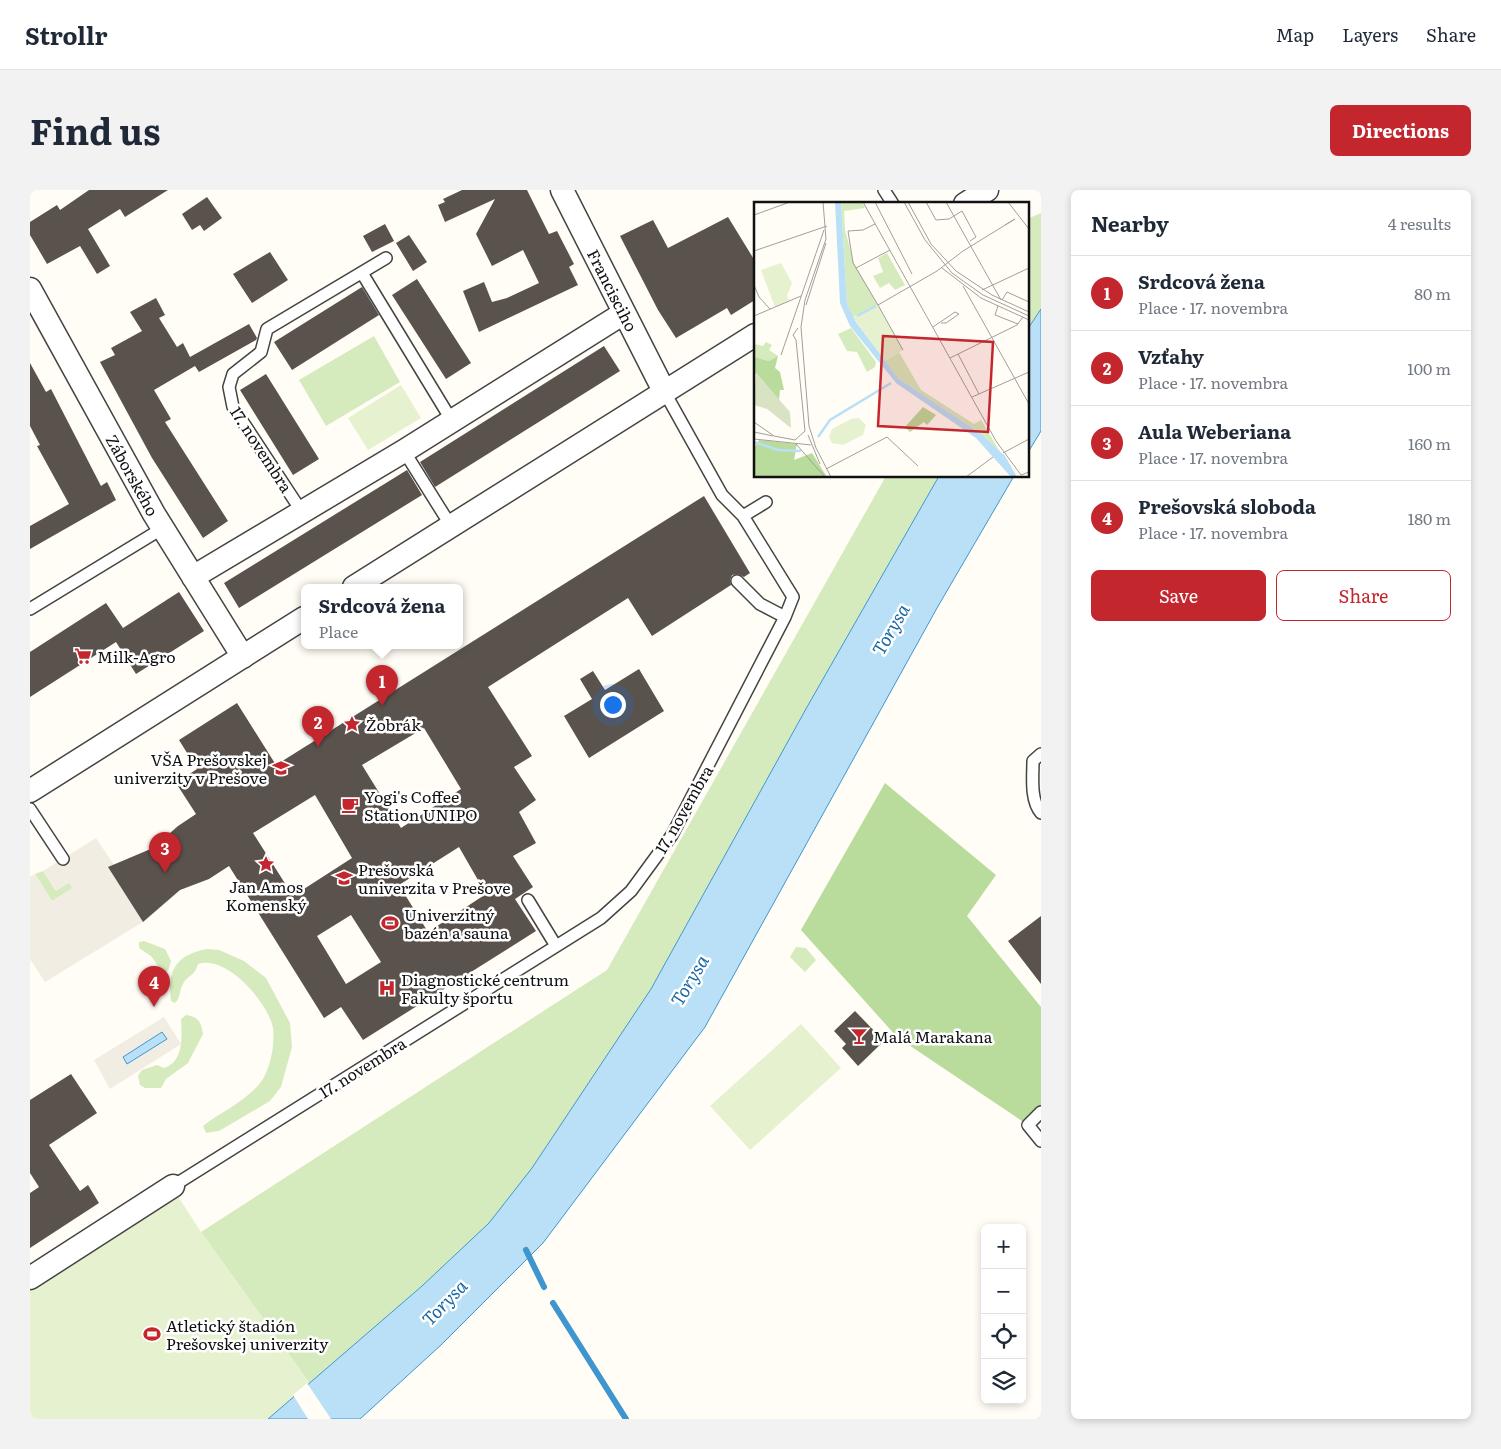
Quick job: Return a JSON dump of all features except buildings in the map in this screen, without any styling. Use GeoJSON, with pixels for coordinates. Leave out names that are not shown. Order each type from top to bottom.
{"type":"FeatureCollection","features":[{"type":"Feature","properties":{"kind":"street","name":"Francisciho"},"geometry":{"type":"LineString","coordinates":[[562,190],[664,391]]}},
{"type":"Feature","properties":{"kind":"street","name":"Záborského"},"geometry":{"type":"LineString","coordinates":[[30,289],[163,528],[243,657]]}},
{"type":"Feature","properties":{"kind":"street"},"geometry":{"type":"LineString","coordinates":[[193,577],[404,451],[624,313]]}},
{"type":"Feature","properties":{"kind":"street"},"geometry":{"type":"LineString","coordinates":[[359,584],[754,336]]}},
{"type":"Feature","properties":{"kind":"street"},"geometry":{"type":"LineString","coordinates":[[30,791],[301,620]]}},
{"type":"Feature","properties":{"kind":"street","name":"17. novembra"},"geometry":{"type":"LineString","coordinates":[[30,1278],[173,1186]]}},
{"type":"Feature","properties":{"kind":"lane"},"geometry":{"type":"LineString","coordinates":[[884,190],[891,202]]}},
{"type":"Feature","properties":{"kind":"lane","name":"17. novembra"},"geometry":{"type":"LineString","coordinates":[[302,512],[233,407],[229,387],[233,374],[261,352],[267,329],[386,258]]}},
{"type":"Feature","properties":{"kind":"lane"},"geometry":{"type":"LineString","coordinates":[[362,273],[452,421]]}},
{"type":"Feature","properties":{"kind":"lane","name":"17. novembra"},"geometry":{"type":"LineString","coordinates":[[173,1186],[601,918],[631,891],[672,835],[786,617],[793,597],[743,516],[722,495],[664,391]]}},
{"type":"Feature","properties":{"kind":"lane"},"geometry":{"type":"LineString","coordinates":[[404,451],[451,526]]}},
{"type":"Feature","properties":{"kind":"lane"},"geometry":{"type":"LineString","coordinates":[[743,516],[766,502]]}},
{"type":"Feature","properties":{"kind":"lane"},"geometry":{"type":"LineString","coordinates":[[30,609],[163,528]]}},
{"type":"Feature","properties":{"kind":"lane"},"geometry":{"type":"LineString","coordinates":[[737,581],[760,604],[786,617]]}},
{"type":"Feature","properties":{"kind":"lane"},"geometry":{"type":"LineString","coordinates":[[1039,811],[1034,792],[1033,761],[1041,754]]}},
{"type":"Feature","properties":{"kind":"lane"},"geometry":{"type":"LineString","coordinates":[[30,809],[62,859]]}},
{"type":"Feature","properties":{"kind":"lane"},"geometry":{"type":"LineString","coordinates":[[528,900],[556,946]]}},
{"type":"Feature","properties":{"kind":"lane"},"geometry":{"type":"LineString","coordinates":[[1041,1112],[1028,1125],[1041,1141]]}},
{"type":"Feature","properties":{"kind":"green space"},"geometry":{"type":"Polygon","coordinates":[[[1041,213],[1041,309],[1028,328],[1028,219],[1041,213]]]}},
{"type":"Feature","properties":{"kind":"green space"},"geometry":{"type":"Polygon","coordinates":[[[374,336],[400,382],[326,426],[299,380],[374,336]]]}},
{"type":"Feature","properties":{"kind":"green space"},"geometry":{"type":"Polygon","coordinates":[[[401,385],[421,418],[368,450],[348,418],[401,385]]]}},
{"type":"Feature","properties":{"kind":"green space"},"geometry":{"type":"Polygon","coordinates":[[[885,478],[938,478],[807,707],[651,989],[532,1168],[490,1223],[422,1286],[310,1384],[201,1232],[607,970],[885,478]]]}},
{"type":"Feature","properties":{"kind":"green space"},"geometry":{"type":"Polygon","coordinates":[[[885,783],[996,875],[967,916],[1041,1007],[1041,1112],[1028,1125],[897,1037],[801,930],[885,783]]]}},
{"type":"Feature","properties":{"kind":"green space"},"geometry":{"type":"Polygon","coordinates":[[[43,871],[56,891],[69,882],[73,888],[52,901],[35,874],[43,871]]]}},
{"type":"Feature","properties":{"kind":"green space"},"geometry":{"type":"Polygon","coordinates":[[[144,941],[165,949],[171,961],[168,971],[163,973],[151,956],[139,948],[139,942],[144,941]]]}},
{"type":"Feature","properties":{"kind":"green space"},"geometry":{"type":"Polygon","coordinates":[[[796,947],[806,948],[816,960],[805,972],[790,957],[796,947]]]}},
{"type":"Feature","properties":{"kind":"green space"},"geometry":{"type":"Polygon","coordinates":[[[207,949],[219,950],[244,961],[266,978],[290,1023],[292,1047],[281,1087],[270,1101],[219,1131],[206,1133],[203,1126],[243,1099],[263,1079],[273,1047],[273,1028],[263,1006],[244,982],[221,966],[209,963],[198,964],[195,971],[183,984],[177,1001],[175,1003],[171,1001],[172,973],[176,966],[188,955],[207,949]]]}},
{"type":"Feature","properties":{"kind":"green space"},"geometry":{"type":"Polygon","coordinates":[[[186,1015],[194,1017],[199,1021],[203,1034],[188,1063],[166,1079],[161,1088],[145,1088],[140,1085],[138,1076],[142,1070],[157,1065],[164,1068],[171,1065],[175,1060],[180,1048],[181,1019],[186,1015]]]}},
{"type":"Feature","properties":{"kind":"green space"},"geometry":{"type":"Polygon","coordinates":[[[801,1024],[841,1068],[750,1150],[710,1106],[801,1024]]]}},
{"type":"Feature","properties":{"kind":"green space","name":"Atletický štadión Prešovskej univerzity"},"geometry":{"type":"Polygon","coordinates":[[[176,1193],[201,1232],[310,1384],[268,1419],[30,1419],[30,1284],[176,1193]]]}},
{"type":"Feature","properties":{"kind":"shaded area"},"geometry":{"type":"Polygon","coordinates":[[[96,838],[114,865],[109,868],[143,922],[45,982],[30,959],[30,877],[35,874],[52,901],[72,888],[69,883],[56,891],[43,871],[96,838]]]}},
{"type":"Feature","properties":{"kind":"shaded area"},"geometry":{"type":"Polygon","coordinates":[[[164,1017],[181,1044],[110,1089],[94,1060],[164,1017]]]}},
{"type":"Feature","properties":{"kind":"water"},"geometry":{"type":"Polygon","coordinates":[[[1041,309],[1041,431],[1028,452],[1028,328],[1041,309]]]}},
{"type":"Feature","properties":{"kind":"water","name":"Torysa"},"geometry":{"type":"Polygon","coordinates":[[[938,478],[1013,478],[937,608],[705,1027],[543,1243],[441,1345],[360,1419],[268,1419],[422,1286],[489,1223],[532,1168],[651,989],[807,707],[938,478]]]}},
{"type":"Feature","properties":{"kind":"water"},"geometry":{"type":"Polygon","coordinates":[[[162,1032],[167,1039],[127,1064],[123,1057],[162,1032]]]}},
{"type":"Feature","properties":{"kind":"pier"},"geometry":{"type":"Polygon","coordinates":[[[307,1383],[331,1419],[308,1419],[293,1395],[307,1383]]]}},
{"type":"Feature","properties":{"kind":"waterway"},"geometry":{"type":"LineString","coordinates":[[526,1250],[544,1287]]}},
{"type":"Feature","properties":{"kind":"waterway"},"geometry":{"type":"LineString","coordinates":[[553,1303],[626,1419]]}},
{"type":"Feature","properties":{"kind":"place","name":"Milk-Agro"},"geometry":{"type":"Point","coordinates":[83,656]}},
{"type":"Feature","properties":{"kind":"place","name":"Srdcová žena"},"geometry":{"type":"Point","coordinates":[382,706]}},
{"type":"Feature","properties":{"kind":"place","name":"Žobrák"},"geometry":{"type":"Point","coordinates":[352,724]}},
{"type":"Feature","properties":{"kind":"place","name":"Vzťahy"},"geometry":{"type":"Point","coordinates":[318,747]}},
{"type":"Feature","properties":{"kind":"place","name":"VŠA Prešovskej univerzity v Prešove"},"geometry":{"type":"Point","coordinates":[281,768]}},
{"type":"Feature","properties":{"kind":"place","name":"Yogi's Coffee Station UNIPO"},"geometry":{"type":"Point","coordinates":[350,805]}},
{"type":"Feature","properties":{"kind":"place","name":"Jan Amos Komenský"},"geometry":{"type":"Point","coordinates":[266,864]}},
{"type":"Feature","properties":{"kind":"place","name":"Aula Weberiana"},"geometry":{"type":"Point","coordinates":[165,873]}},
{"type":"Feature","properties":{"kind":"place","name":"Prešovská univerzita v Prešove"},"geometry":{"type":"Point","coordinates":[344,878]}},
{"type":"Feature","properties":{"kind":"place","name":"Univerzitný bazén a sauna"},"geometry":{"type":"Point","coordinates":[390,923]}},
{"type":"Feature","properties":{"kind":"place","name":"Diagnostické centrum Fakulty športu"},"geometry":{"type":"Point","coordinates":[387,988]}},
{"type":"Feature","properties":{"kind":"place","name":"Prešovská sloboda"},"geometry":{"type":"Point","coordinates":[154,1007]}},
{"type":"Feature","properties":{"kind":"place","name":"Malá Marakana"},"geometry":{"type":"Point","coordinates":[859,1036]}},
{"type":"Feature","properties":{"kind":"place","name":"Atletický štadión Prešovskej univerzity"},"geometry":{"type":"Point","coordinates":[152,1334]}}]}
